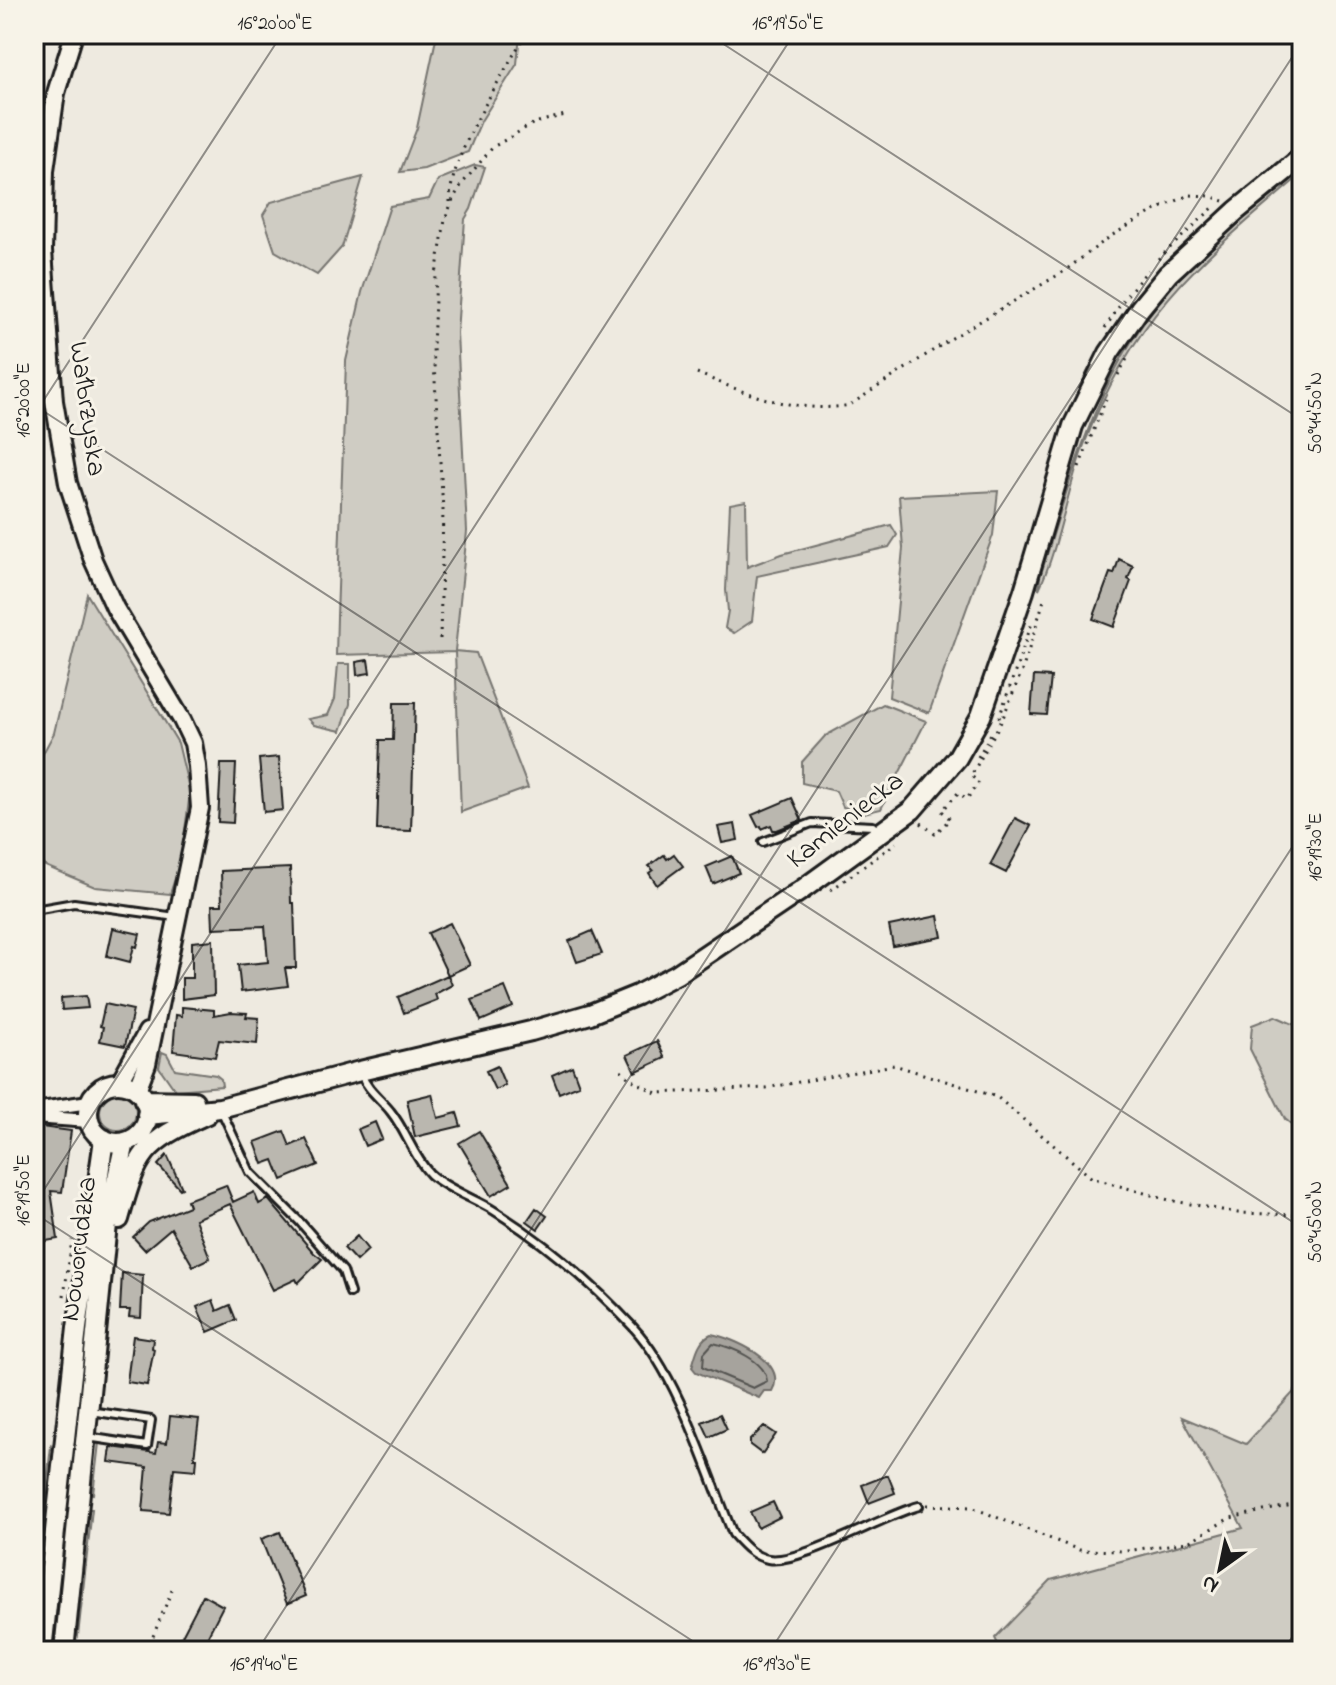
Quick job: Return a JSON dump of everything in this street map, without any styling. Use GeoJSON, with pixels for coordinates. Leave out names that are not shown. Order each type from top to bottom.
{"type":"FeatureCollection","features":[{"type":"Feature","properties":{"kind":"main road","name":"Kamieniecka"},"geometry":{"type":"LineString","coordinates":[[137,1097],[189,1100],[220,1108],[590,1014],[677,974],[912,810],[957,758],[981,716],[1024,591],[1073,426],[1109,353],[1168,274],[1236,211],[1302,157]]}},
{"type":"Feature","properties":{"kind":"main road"},"geometry":{"type":"LineString","coordinates":[[101,1088],[137,1097],[141,1132],[125,1142],[97,1135],[89,1112],[101,1088]]}},
{"type":"Feature","properties":{"kind":"main road"},"geometry":{"type":"LineString","coordinates":[[104,1267],[140,1158],[167,1132],[220,1108]]}},
{"type":"Feature","properties":{"kind":"main road","name":"Noworudzka"},"geometry":{"type":"LineString","coordinates":[[42,1651],[77,1328],[104,1139]]}},
{"type":"Feature","properties":{"kind":"main road","name":"Noworudzka"},"geometry":{"type":"LineString","coordinates":[[64,1651],[107,1224],[125,1142]]}},
{"type":"Feature","properties":{"kind":"street","name":"Wałbrzyska"},"geometry":{"type":"LineString","coordinates":[[74,34],[56,93],[45,170],[43,251],[54,401],[68,483],[93,560],[115,608],[193,743],[200,808],[176,917]]}},
{"type":"Feature","properties":{"kind":"street"},"geometry":{"type":"LineString","coordinates":[[137,1097],[176,917]]}},
{"type":"Feature","properties":{"kind":"street"},"geometry":{"type":"LineString","coordinates":[[34,1110],[89,1112]]}},
{"type":"Feature","properties":{"kind":"street"},"geometry":{"type":"LineString","coordinates":[[34,1117],[89,1112]]}},
{"type":"Feature","properties":{"kind":"lane"},"geometry":{"type":"LineString","coordinates":[[763,842],[812,823],[873,826],[881,834]]}},
{"type":"Feature","properties":{"kind":"lane"},"geometry":{"type":"LineString","coordinates":[[34,910],[74,903],[176,917]]}},
{"type":"Feature","properties":{"kind":"lane"},"geometry":{"type":"LineString","coordinates":[[360,1071],[366,1086],[392,1114],[405,1139],[431,1175],[493,1210],[552,1251],[635,1329],[678,1400],[733,1534],[748,1551],[769,1560],[792,1558],[919,1506]]}},
{"type":"Feature","properties":{"kind":"lane"},"geometry":{"type":"LineString","coordinates":[[220,1108],[250,1172],[343,1271],[350,1293]]}},
{"type":"Feature","properties":{"kind":"lane"},"geometry":{"type":"LineString","coordinates":[[87,1437],[147,1446],[151,1420],[90,1411]]}},
{"type":"Feature","properties":{"kind":"path"},"geometry":{"type":"LineString","coordinates":[[450,205],[450,188],[461,156],[525,34]]}},
{"type":"Feature","properties":{"kind":"path"},"geometry":{"type":"LineString","coordinates":[[440,639],[443,510],[433,348],[436,275],[445,220],[462,184],[493,147],[534,123],[565,115]]}},
{"type":"Feature","properties":{"kind":"path"},"geometry":{"type":"LineString","coordinates":[[697,373],[732,388],[804,407],[832,409],[850,405],[952,338],[1063,272],[1111,236],[1152,212],[1189,195],[1210,196],[1236,211]]}},
{"type":"Feature","properties":{"kind":"path"},"geometry":{"type":"LineString","coordinates":[[1118,376],[1130,354]]}},
{"type":"Feature","properties":{"kind":"path"},"geometry":{"type":"LineString","coordinates":[[1077,474],[1106,400]]}},
{"type":"Feature","properties":{"kind":"path"},"geometry":{"type":"LineString","coordinates":[[963,777],[985,747],[1004,707],[1039,598]]}},
{"type":"Feature","properties":{"kind":"path"},"geometry":{"type":"LineString","coordinates":[[621,1070],[656,1093],[766,1088],[894,1065],[997,1097],[1092,1178],[1169,1200],[1238,1213],[1302,1215]]}},
{"type":"Feature","properties":{"kind":"path"},"geometry":{"type":"LineString","coordinates":[[919,1506],[944,1504],[971,1507],[1079,1550],[1126,1551],[1188,1542],[1230,1518],[1302,1503]]}},
{"type":"Feature","properties":{"kind":"path"},"geometry":{"type":"LineString","coordinates":[[147,1651],[172,1590]]}},
{"type":"Feature","properties":{"kind":"shaded area"},"geometry":{"type":"Polygon","coordinates":[[[437,34],[520,34],[517,64],[481,121],[468,152],[424,169],[400,172],[417,128],[437,34]]]}},
{"type":"Feature","properties":{"kind":"shaded area"},"geometry":{"type":"Polygon","coordinates":[[[475,165],[485,167],[465,219],[457,333],[467,531],[455,651],[476,653],[528,788],[461,812],[455,652],[336,655],[346,361],[362,292],[390,206],[429,199],[438,180],[475,165]]]}},
{"type":"Feature","properties":{"kind":"shaded area"},"geometry":{"type":"Polygon","coordinates":[[[1302,171],[1201,263],[1173,293],[1124,360],[1084,445],[1039,589],[1040,577],[1076,463],[1105,390],[1123,355],[1170,289],[1200,257],[1302,171]]]}},
{"type":"Feature","properties":{"kind":"shaded area"},"geometry":{"type":"Polygon","coordinates":[[[363,177],[342,247],[317,275],[275,251],[263,215],[271,202],[363,177]]]}},
{"type":"Feature","properties":{"kind":"shaded area"},"geometry":{"type":"Polygon","coordinates":[[[998,491],[993,535],[929,713],[889,697],[903,548],[899,496],[998,491]]]}},
{"type":"Feature","properties":{"kind":"shaded area"},"geometry":{"type":"Polygon","coordinates":[[[746,501],[747,567],[782,554],[891,525],[897,535],[889,547],[757,576],[752,621],[734,633],[725,628],[730,504],[746,501]]]}},
{"type":"Feature","properties":{"kind":"shaded area"},"geometry":{"type":"Polygon","coordinates":[[[87,594],[178,743],[190,793],[181,860],[170,894],[95,887],[43,865],[34,830],[34,770],[54,733],[87,594]]]}},
{"type":"Feature","properties":{"kind":"shaded area"},"geometry":{"type":"Polygon","coordinates":[[[338,664],[350,664],[350,704],[341,731],[314,725],[308,719],[328,715],[335,699],[338,664]]]}},
{"type":"Feature","properties":{"kind":"shaded area"},"geometry":{"type":"Polygon","coordinates":[[[883,704],[926,721],[881,809],[864,813],[843,807],[836,791],[802,783],[802,762],[825,736],[883,704]]]}},
{"type":"Feature","properties":{"kind":"shaded area"},"geometry":{"type":"Polygon","coordinates":[[[1275,1016],[1302,1028],[1302,1133],[1285,1119],[1250,1049],[1252,1025],[1275,1016]]]}},
{"type":"Feature","properties":{"kind":"shaded area"},"geometry":{"type":"Polygon","coordinates":[[[162,1052],[167,1054],[175,1069],[216,1075],[221,1079],[222,1086],[175,1090],[159,1067],[162,1052]]]}},
{"type":"Feature","properties":{"kind":"shaded area"},"geometry":{"type":"Polygon","coordinates":[[[118,1094],[131,1099],[136,1112],[131,1125],[118,1130],[105,1125],[100,1112],[105,1099],[118,1094]]]}},
{"type":"Feature","properties":{"kind":"shaded area"},"geometry":{"type":"Polygon","coordinates":[[[104,1175],[111,1176],[55,1651],[50,1651],[104,1175]]]}},
{"type":"Feature","properties":{"kind":"shaded area"},"geometry":{"type":"Polygon","coordinates":[[[1302,1383],[1302,1651],[1001,1651],[995,1638],[1051,1580],[1243,1528],[1182,1417],[1246,1444],[1302,1383]]]}},
{"type":"Feature","properties":{"kind":"shaded area"},"geometry":{"type":"Polygon","coordinates":[[[99,1443],[93,1494],[88,1493],[93,1445],[99,1443]]]}},
{"type":"Feature","properties":{"kind":"shaded area"},"geometry":{"type":"Polygon","coordinates":[[[51,1446],[54,1452],[50,1502],[40,1546],[51,1446]]]}},
{"type":"Feature","properties":{"kind":"shaded area"},"geometry":{"type":"Polygon","coordinates":[[[87,1509],[92,1509],[78,1636],[75,1631],[87,1509]]]}},
{"type":"Feature","properties":{"kind":"shaded area"},"geometry":{"type":"Polygon","coordinates":[[[39,1557],[42,1564],[34,1645],[34,1608],[39,1557]]]}},
{"type":"Feature","properties":{"kind":"water"},"geometry":{"type":"Polygon","coordinates":[[[711,1334],[744,1346],[766,1361],[773,1370],[775,1380],[772,1391],[764,1391],[759,1398],[696,1372],[692,1367],[698,1348],[711,1334]]]}},
{"type":"Feature","properties":{"kind":"building"},"geometry":{"type":"Polygon","coordinates":[[[1119,559],[1133,566],[1128,579],[1131,581],[1114,627],[1093,619],[1110,573],[1114,574],[1119,559]]]}},
{"type":"Feature","properties":{"kind":"building"},"geometry":{"type":"Polygon","coordinates":[[[368,660],[370,673],[357,675],[356,662],[368,660]]]}},
{"type":"Feature","properties":{"kind":"building"},"geometry":{"type":"Polygon","coordinates":[[[1034,676],[1051,677],[1047,715],[1031,714],[1034,676]]]}},
{"type":"Feature","properties":{"kind":"building"},"geometry":{"type":"Polygon","coordinates":[[[394,703],[415,703],[411,831],[377,830],[380,740],[393,740],[394,703]]]}},
{"type":"Feature","properties":{"kind":"building"},"geometry":{"type":"Polygon","coordinates":[[[279,757],[283,810],[264,812],[259,759],[279,757]]]}},
{"type":"Feature","properties":{"kind":"building"},"geometry":{"type":"Polygon","coordinates":[[[221,764],[236,764],[233,823],[218,822],[221,764]]]}},
{"type":"Feature","properties":{"kind":"building"},"geometry":{"type":"Polygon","coordinates":[[[792,798],[802,820],[777,830],[773,830],[771,825],[762,829],[758,827],[752,815],[792,798]]]}},
{"type":"Feature","properties":{"kind":"building"},"geometry":{"type":"Polygon","coordinates":[[[1015,818],[1031,826],[1006,873],[990,865],[1015,818]]]}},
{"type":"Feature","properties":{"kind":"building"},"geometry":{"type":"Polygon","coordinates":[[[735,824],[738,840],[722,843],[718,827],[735,824]]]}},
{"type":"Feature","properties":{"kind":"building"},"geometry":{"type":"Polygon","coordinates":[[[674,854],[683,866],[657,885],[649,873],[653,870],[649,866],[664,855],[667,859],[674,854]]]}},
{"type":"Feature","properties":{"kind":"building"},"geometry":{"type":"Polygon","coordinates":[[[732,856],[739,873],[713,884],[706,867],[732,856]]]}},
{"type":"Feature","properties":{"kind":"building"},"geometry":{"type":"Polygon","coordinates":[[[290,868],[296,968],[285,968],[288,986],[241,992],[238,965],[268,962],[265,926],[213,928],[212,905],[222,905],[221,871],[290,868]]]}},
{"type":"Feature","properties":{"kind":"building"},"geometry":{"type":"Polygon","coordinates":[[[938,916],[942,937],[893,946],[889,926],[938,916]]]}},
{"type":"Feature","properties":{"kind":"building"},"geometry":{"type":"Polygon","coordinates":[[[450,923],[470,965],[448,975],[428,933],[450,923]]]}},
{"type":"Feature","properties":{"kind":"building"},"geometry":{"type":"Polygon","coordinates":[[[113,928],[140,934],[130,962],[107,956],[113,928]]]}},
{"type":"Feature","properties":{"kind":"building"},"geometry":{"type":"Polygon","coordinates":[[[592,931],[602,954],[577,962],[569,941],[592,931]]]}},
{"type":"Feature","properties":{"kind":"building"},"geometry":{"type":"Polygon","coordinates":[[[213,940],[214,995],[182,999],[182,978],[192,978],[192,942],[213,940]]]}},
{"type":"Feature","properties":{"kind":"building"},"geometry":{"type":"Polygon","coordinates":[[[448,975],[452,985],[435,994],[437,1000],[404,1013],[398,997],[448,975]]]}},
{"type":"Feature","properties":{"kind":"building"},"geometry":{"type":"Polygon","coordinates":[[[505,987],[513,1007],[481,1021],[472,1000],[505,987]]]}},
{"type":"Feature","properties":{"kind":"building"},"geometry":{"type":"Polygon","coordinates":[[[86,996],[88,1008],[62,1010],[61,998],[86,996]]]}},
{"type":"Feature","properties":{"kind":"building"},"geometry":{"type":"Polygon","coordinates":[[[105,1004],[133,1010],[125,1046],[100,1041],[105,1004]]]}},
{"type":"Feature","properties":{"kind":"building"},"geometry":{"type":"Polygon","coordinates":[[[182,1007],[214,1010],[214,1015],[247,1013],[246,1017],[259,1018],[257,1044],[219,1040],[215,1057],[173,1051],[176,1015],[182,1016],[182,1007]]]}},
{"type":"Feature","properties":{"kind":"building"},"geometry":{"type":"Polygon","coordinates":[[[657,1041],[665,1058],[635,1072],[627,1055],[657,1041]]]}},
{"type":"Feature","properties":{"kind":"building"},"geometry":{"type":"Polygon","coordinates":[[[497,1066],[505,1085],[495,1090],[486,1071],[497,1066]]]}},
{"type":"Feature","properties":{"kind":"building"},"geometry":{"type":"Polygon","coordinates":[[[572,1066],[579,1085],[559,1093],[552,1075],[572,1066]]]}},
{"type":"Feature","properties":{"kind":"building"},"geometry":{"type":"Polygon","coordinates":[[[432,1094],[438,1118],[457,1113],[461,1126],[415,1137],[407,1100],[432,1094]]]}},
{"type":"Feature","properties":{"kind":"building"},"geometry":{"type":"Polygon","coordinates":[[[375,1122],[382,1139],[365,1146],[358,1129],[375,1122]]]}},
{"type":"Feature","properties":{"kind":"building"},"geometry":{"type":"Polygon","coordinates":[[[34,1126],[71,1131],[62,1192],[51,1191],[58,1239],[34,1243],[34,1203],[39,1171],[34,1171],[34,1126]]]}},
{"type":"Feature","properties":{"kind":"building"},"geometry":{"type":"Polygon","coordinates":[[[284,1131],[290,1146],[306,1139],[318,1165],[282,1180],[274,1160],[263,1164],[255,1142],[284,1131]]]}},
{"type":"Feature","properties":{"kind":"building"},"geometry":{"type":"Polygon","coordinates":[[[479,1131],[511,1184],[491,1196],[459,1143],[479,1131]]]}},
{"type":"Feature","properties":{"kind":"building"},"geometry":{"type":"Polygon","coordinates":[[[167,1155],[182,1188],[180,1189],[158,1165],[167,1155]]]}},
{"type":"Feature","properties":{"kind":"building"},"geometry":{"type":"Polygon","coordinates":[[[226,1185],[233,1202],[254,1192],[259,1204],[268,1199],[322,1259],[298,1283],[296,1279],[273,1290],[230,1204],[195,1219],[210,1258],[193,1266],[171,1228],[145,1250],[133,1237],[149,1222],[189,1206],[187,1200],[226,1185]]]}},
{"type":"Feature","properties":{"kind":"building"},"geometry":{"type":"Polygon","coordinates":[[[536,1208],[547,1216],[538,1229],[527,1221],[536,1208]]]}},
{"type":"Feature","properties":{"kind":"building"},"geometry":{"type":"Polygon","coordinates":[[[357,1236],[368,1250],[356,1261],[344,1248],[357,1236]]]}},
{"type":"Feature","properties":{"kind":"building"},"geometry":{"type":"Polygon","coordinates":[[[122,1273],[143,1275],[141,1318],[129,1317],[130,1310],[120,1310],[122,1273]]]}},
{"type":"Feature","properties":{"kind":"building"},"geometry":{"type":"Polygon","coordinates":[[[213,1300],[217,1311],[230,1305],[236,1320],[208,1332],[197,1307],[213,1300]]]}},
{"type":"Feature","properties":{"kind":"building"},"geometry":{"type":"Polygon","coordinates":[[[133,1336],[153,1339],[147,1385],[127,1382],[133,1336]]]}},
{"type":"Feature","properties":{"kind":"building"},"geometry":{"type":"Polygon","coordinates":[[[720,1414],[727,1429],[709,1437],[702,1422],[720,1414]]]}},
{"type":"Feature","properties":{"kind":"building"},"geometry":{"type":"Polygon","coordinates":[[[170,1416],[199,1419],[194,1458],[197,1458],[196,1470],[174,1468],[169,1513],[143,1511],[147,1467],[109,1462],[111,1447],[156,1453],[158,1442],[167,1443],[170,1416]]]}},
{"type":"Feature","properties":{"kind":"building"},"geometry":{"type":"Polygon","coordinates":[[[764,1426],[776,1434],[762,1454],[750,1445],[750,1440],[764,1426]]]}},
{"type":"Feature","properties":{"kind":"building"},"geometry":{"type":"Polygon","coordinates":[[[888,1475],[895,1493],[869,1503],[862,1485],[888,1475]]]}},
{"type":"Feature","properties":{"kind":"building"},"geometry":{"type":"Polygon","coordinates":[[[773,1502],[780,1517],[758,1528],[750,1512],[773,1502]]]}},
{"type":"Feature","properties":{"kind":"building"},"geometry":{"type":"Polygon","coordinates":[[[280,1532],[306,1596],[287,1604],[261,1539],[280,1532]]]}},
{"type":"Feature","properties":{"kind":"building"},"geometry":{"type":"Polygon","coordinates":[[[203,1595],[223,1606],[200,1651],[174,1651],[203,1595]]]}}]}
